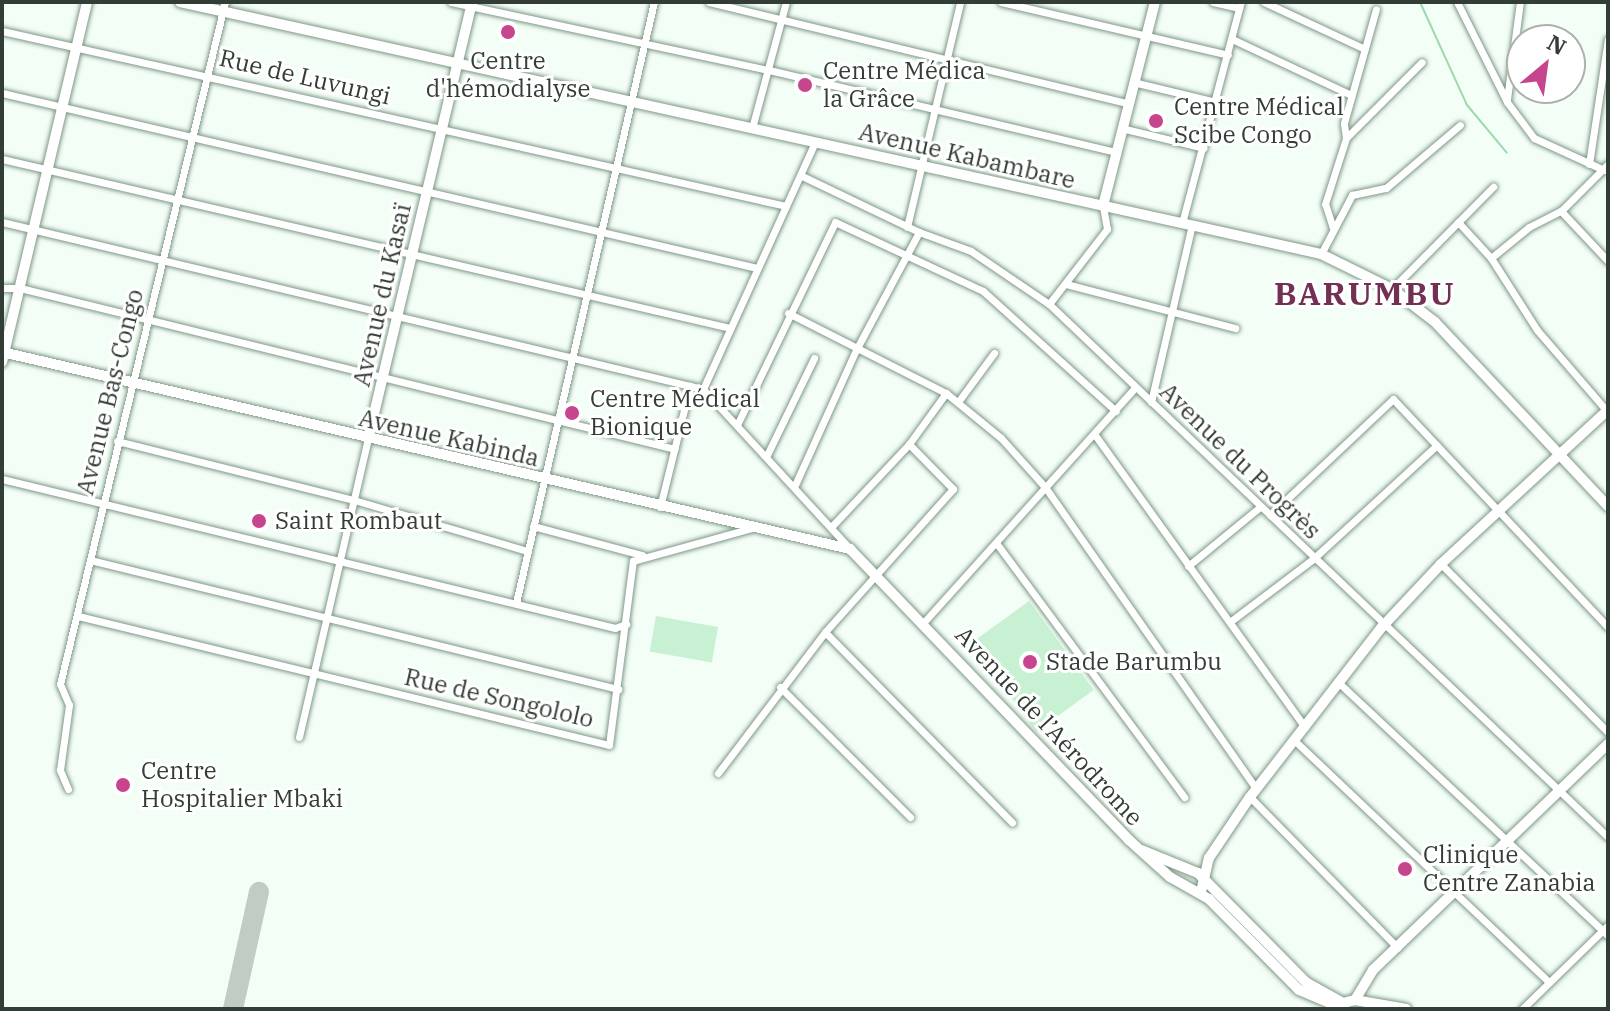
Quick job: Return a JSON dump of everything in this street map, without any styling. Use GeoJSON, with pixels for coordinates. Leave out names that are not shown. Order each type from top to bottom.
{"type":"FeatureCollection","features":[{"type":"Feature","properties":{"kind":"main road"},"geometry":{"type":"LineString","coordinates":[[3,355],[87,2]]}},
{"type":"Feature","properties":{"kind":"main road","name":"Avenue Kabambare"},"geometry":{"type":"LineString","coordinates":[[180,2],[224,7],[1321,254],[1392,289],[1435,322],[1608,506]]}},
{"type":"Feature","properties":{"kind":"main road"},"geometry":{"type":"LineString","coordinates":[[1103,206],[1155,2]]}},
{"type":"Feature","properties":{"kind":"main road","name":"Avenue du Kasaï"},"geometry":{"type":"LineString","coordinates":[[368,439],[472,4]]}},
{"type":"Feature","properties":{"kind":"main road","name":"Avenue Kabinda"},"geometry":{"type":"LineString","coordinates":[[3,355],[132,382],[542,481],[850,549],[879,574]]}},
{"type":"Feature","properties":{"kind":"main road"},"geometry":{"type":"LineString","coordinates":[[1201,892],[1213,852],[1253,792],[1382,627],[1441,564],[1607,410]]}},
{"type":"Feature","properties":{"kind":"main road","name":"Avenue de l’Aérodrome"},"geometry":{"type":"LineString","coordinates":[[879,574],[1138,849],[1171,878],[1201,892],[1299,990],[1347,1005],[1406,1009]]}},
{"type":"Feature","properties":{"kind":"main road"},"geometry":{"type":"LineString","coordinates":[[1138,849],[1203,878],[1307,983],[1347,1005],[1365,980],[1608,744]]}},
{"type":"Feature","properties":{"kind":"street"},"geometry":{"type":"LineString","coordinates":[[451,2],[472,4],[769,70],[1116,152]]}},
{"type":"Feature","properties":{"kind":"street"},"geometry":{"type":"LineString","coordinates":[[516,603],[570,356],[604,232],[654,2]]}},
{"type":"Feature","properties":{"kind":"street"},"geometry":{"type":"LineString","coordinates":[[709,2],[1128,103]]}},
{"type":"Feature","properties":{"kind":"street"},"geometry":{"type":"LineString","coordinates":[[752,128],[786,2]]}},
{"type":"Feature","properties":{"kind":"street"},"geometry":{"type":"LineString","coordinates":[[907,227],[960,2]]}},
{"type":"Feature","properties":{"kind":"street"},"geometry":{"type":"LineString","coordinates":[[1001,2],[1228,55]]}},
{"type":"Feature","properties":{"kind":"street"},"geometry":{"type":"LineString","coordinates":[[1151,402],[1204,148],[1240,5],[1213,2]]}},
{"type":"Feature","properties":{"kind":"street"},"geometry":{"type":"LineString","coordinates":[[1264,2],[1365,49]]}},
{"type":"Feature","properties":{"kind":"street"},"geometry":{"type":"LineString","coordinates":[[1517,24],[1520,2]]}},
{"type":"Feature","properties":{"kind":"street"},"geometry":{"type":"LineString","coordinates":[[1461,5],[1506,100]]}},
{"type":"Feature","properties":{"kind":"street","name":"Avenue Bas-Congo"},"geometry":{"type":"LineString","coordinates":[[68,789],[60,770],[69,705],[59,691],[224,7]]}},
{"type":"Feature","properties":{"kind":"street"},"geometry":{"type":"LineString","coordinates":[[1333,228],[1325,204],[1346,138],[1351,95],[1376,9]]}},
{"type":"Feature","properties":{"kind":"street","name":"Rue de Luvungi"},"geometry":{"type":"LineString","coordinates":[[2,31],[443,128],[616,172],[786,206]]}},
{"type":"Feature","properties":{"kind":"street"},"geometry":{"type":"LineString","coordinates":[[1232,39],[1351,95]]}},
{"type":"Feature","properties":{"kind":"street"},"geometry":{"type":"LineString","coordinates":[[1589,164],[1608,39]]}},
{"type":"Feature","properties":{"kind":"street"},"geometry":{"type":"LineString","coordinates":[[1346,138],[1422,62]]}},
{"type":"Feature","properties":{"kind":"street"},"geometry":{"type":"LineString","coordinates":[[1133,82],[1216,102]]}},
{"type":"Feature","properties":{"kind":"street"},"geometry":{"type":"LineString","coordinates":[[2,93],[427,189],[757,268]]}},
{"type":"Feature","properties":{"kind":"street"},"geometry":{"type":"LineString","coordinates":[[1508,104],[1534,138],[1589,164],[1606,167]]}},
{"type":"Feature","properties":{"kind":"street"},"geometry":{"type":"LineString","coordinates":[[1321,254],[1352,195],[1386,188],[1460,125]]}},
{"type":"Feature","properties":{"kind":"street"},"geometry":{"type":"LineString","coordinates":[[1121,128],[1204,148]]}},
{"type":"Feature","properties":{"kind":"street"},"geometry":{"type":"LineString","coordinates":[[703,389],[815,142]]}},
{"type":"Feature","properties":{"kind":"street"},"geometry":{"type":"LineString","coordinates":[[2,159],[48,167],[730,328]]}},
{"type":"Feature","properties":{"kind":"street"},"geometry":{"type":"LineString","coordinates":[[1491,258],[1529,227],[1561,211],[1606,167]]}},
{"type":"Feature","properties":{"kind":"street","name":"Avenue du Progrès"},"geometry":{"type":"LineString","coordinates":[[802,176],[907,227],[971,251],[1049,304],[1261,506],[1382,627],[1608,837]]}},
{"type":"Feature","properties":{"kind":"street"},"geometry":{"type":"LineString","coordinates":[[1392,289],[1493,187]]}},
{"type":"Feature","properties":{"kind":"street"},"geometry":{"type":"LineString","coordinates":[[1049,304],[1107,229],[1103,206]]}},
{"type":"Feature","properties":{"kind":"street"},"geometry":{"type":"LineString","coordinates":[[1561,211],[1608,261]]}},
{"type":"Feature","properties":{"kind":"street"},"geometry":{"type":"LineString","coordinates":[[2,222],[34,227],[703,389],[833,525],[850,549]]}},
{"type":"Feature","properties":{"kind":"street"},"geometry":{"type":"LineString","coordinates":[[1458,222],[1491,258],[1537,330],[1607,410]]}},
{"type":"Feature","properties":{"kind":"street"},"geometry":{"type":"LineString","coordinates":[[737,425],[833,223],[851,228],[993,298],[1116,411]]}},
{"type":"Feature","properties":{"kind":"street"},"geometry":{"type":"LineString","coordinates":[[795,485],[856,350],[919,232]]}},
{"type":"Feature","properties":{"kind":"street"},"geometry":{"type":"LineString","coordinates":[[1066,284],[1235,328]]}},
{"type":"Feature","properties":{"kind":"street"},"geometry":{"type":"LineString","coordinates":[[2,288],[20,288],[675,449]]}},
{"type":"Feature","properties":{"kind":"street"},"geometry":{"type":"LineString","coordinates":[[788,313],[946,393],[1001,438],[1045,487],[1253,792],[1398,948]]}},
{"type":"Feature","properties":{"kind":"street"},"geometry":{"type":"LineString","coordinates":[[958,402],[994,353]]}},
{"type":"Feature","properties":{"kind":"street"},"geometry":{"type":"LineString","coordinates":[[767,455],[814,358]]}},
{"type":"Feature","properties":{"kind":"street"},"geometry":{"type":"LineString","coordinates":[[660,507],[690,386]]}},
{"type":"Feature","properties":{"kind":"street"},"geometry":{"type":"LineString","coordinates":[[924,622],[1135,388]]}},
{"type":"Feature","properties":{"kind":"street"},"geometry":{"type":"LineString","coordinates":[[833,525],[909,444],[946,393]]}},
{"type":"Feature","properties":{"kind":"street"},"geometry":{"type":"LineString","coordinates":[[1270,515],[1389,399],[1397,401],[1498,513],[1608,627]]}},
{"type":"Feature","properties":{"kind":"street"},"geometry":{"type":"LineString","coordinates":[[1095,435],[1305,727]]}},
{"type":"Feature","properties":{"kind":"street","name":"Avenue du Kasaï"},"geometry":{"type":"LineString","coordinates":[[299,737],[368,439]]}},
{"type":"Feature","properties":{"kind":"street"},"geometry":{"type":"LineString","coordinates":[[117,441],[354,500],[527,551]]}},
{"type":"Feature","properties":{"kind":"street"},"geometry":{"type":"LineString","coordinates":[[718,773],[780,687],[825,632],[953,489],[909,444]]}},
{"type":"Feature","properties":{"kind":"street"},"geometry":{"type":"LineString","coordinates":[[1231,621],[1313,559],[1437,445]]}},
{"type":"Feature","properties":{"kind":"street"},"geometry":{"type":"LineString","coordinates":[[2,479],[340,558],[615,628],[626,624]]}},
{"type":"Feature","properties":{"kind":"street"},"geometry":{"type":"LineString","coordinates":[[1188,566],[1261,506]]}},
{"type":"Feature","properties":{"kind":"street"},"geometry":{"type":"LineString","coordinates":[[533,526],[642,555],[752,528]]}},
{"type":"Feature","properties":{"kind":"street"},"geometry":{"type":"LineString","coordinates":[[997,544],[1184,797]]}},
{"type":"Feature","properties":{"kind":"street","name":"Rue de Songololo"},"geometry":{"type":"LineString","coordinates":[[78,616],[609,745],[631,568],[642,555]]}},
{"type":"Feature","properties":{"kind":"street"},"geometry":{"type":"LineString","coordinates":[[90,560],[618,689]]}},
{"type":"Feature","properties":{"kind":"street"},"geometry":{"type":"LineString","coordinates":[[1441,564],[1608,732]]}},
{"type":"Feature","properties":{"kind":"street"},"geometry":{"type":"LineString","coordinates":[[825,632],[1012,822]]}},
{"type":"Feature","properties":{"kind":"street"},"geometry":{"type":"LineString","coordinates":[[1339,683],[1506,843],[1606,930],[1522,1009]]}},
{"type":"Feature","properties":{"kind":"street"},"geometry":{"type":"LineString","coordinates":[[780,687],[910,817]]}},
{"type":"Feature","properties":{"kind":"street"},"geometry":{"type":"LineString","coordinates":[[1295,741],[1457,891],[1549,982]]}},
{"type":"Feature","properties":{"kind":"green space","name":"Stade Barumbu"},"geometry":{"type":"Polygon","coordinates":[[[1029,601],[1094,690],[1036,732],[972,643],[1029,601]]]}},
{"type":"Feature","properties":{"kind":"green space"},"geometry":{"type":"Polygon","coordinates":[[[656,616],[718,627],[712,662],[650,651],[656,616]]]}},
{"type":"Feature","properties":{"kind":"waterway"},"geometry":{"type":"LineString","coordinates":[[1420,2],[1467,105],[1507,153]]}},
{"type":"Feature","properties":{"kind":"taxiway"},"geometry":{"type":"LineString","coordinates":[[233,1009],[259,892]]}},
{"type":"Feature","properties":{"kind":"place","name":"Centre d'hémodialyse"},"geometry":{"type":"Point","coordinates":[508,32]}},
{"type":"Feature","properties":{"kind":"place","name":"Centre Médica la Grâce"},"geometry":{"type":"Point","coordinates":[805,85]}},
{"type":"Feature","properties":{"kind":"place","name":"Centre Médical Scibe Congo"},"geometry":{"type":"Point","coordinates":[1156,121]}},
{"type":"Feature","properties":{"kind":"place","name":"Centre Médical Bionique"},"geometry":{"type":"Point","coordinates":[572,413]}},
{"type":"Feature","properties":{"kind":"place","name":"Saint Rombaut"},"geometry":{"type":"Point","coordinates":[259,521]}},
{"type":"Feature","properties":{"kind":"place","name":"Stade Barumbu"},"geometry":{"type":"Point","coordinates":[1030,662]}},
{"type":"Feature","properties":{"kind":"place","name":"Centre Hospitalier Mbaki"},"geometry":{"type":"Point","coordinates":[123,785]}},
{"type":"Feature","properties":{"kind":"place","name":"Clinique Centre Zanabia"},"geometry":{"type":"Point","coordinates":[1405,869]}},
{"type":"Feature","properties":{"kind":"district","name":"BARUMBU"},"geometry":{"type":"Point","coordinates":[1365,293]}}]}
